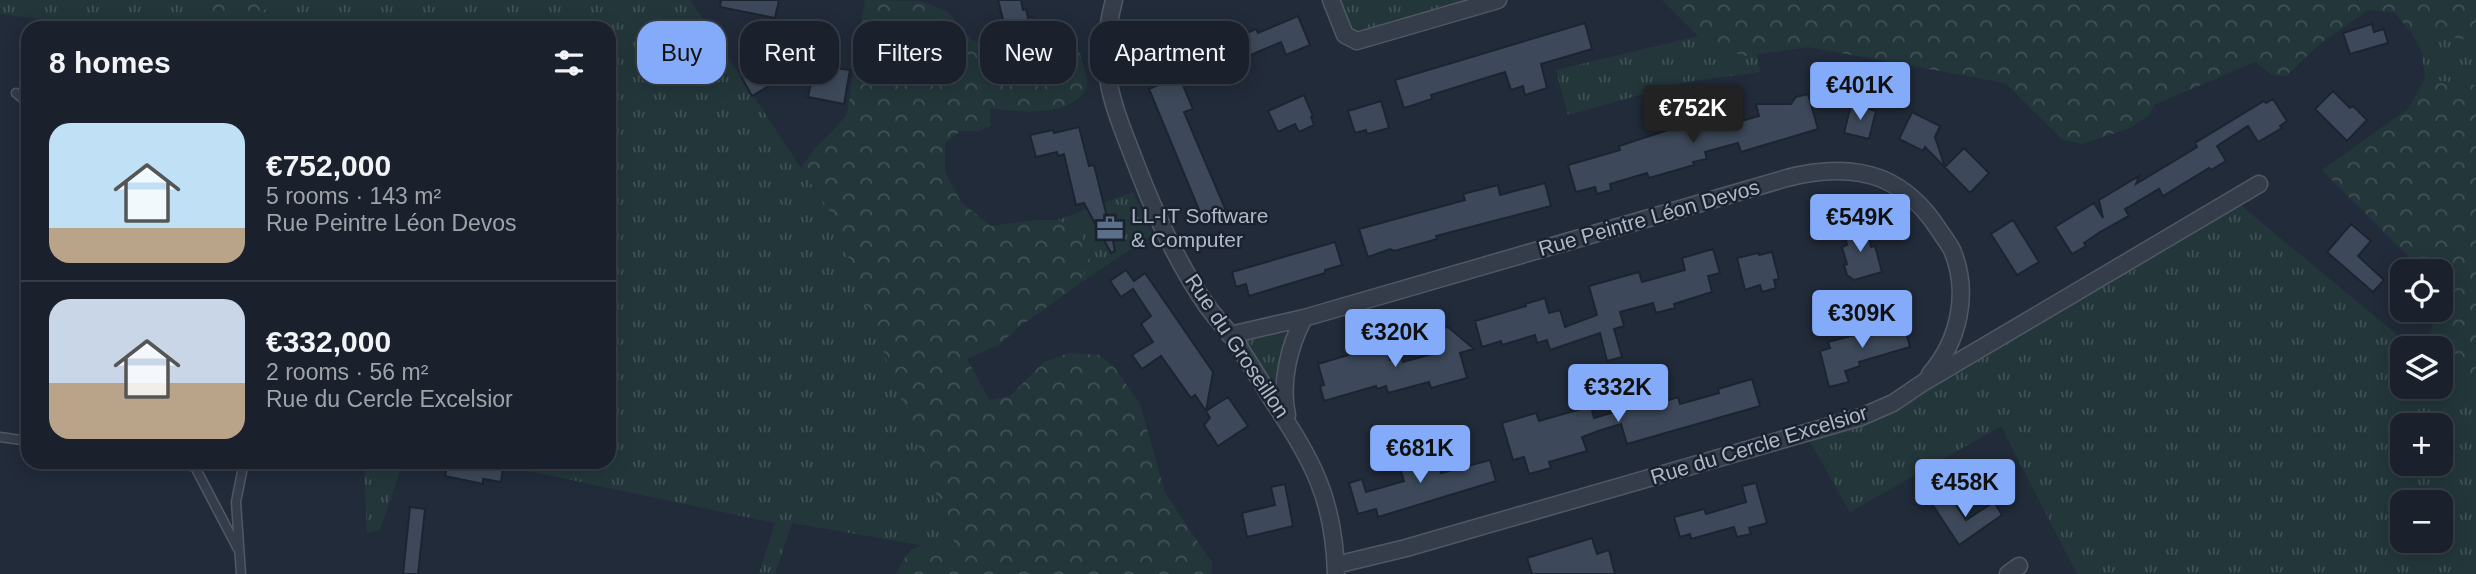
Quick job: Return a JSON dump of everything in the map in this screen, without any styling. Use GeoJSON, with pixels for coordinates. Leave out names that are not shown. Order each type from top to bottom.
{"type":"FeatureCollection","features":[{"type":"Feature","properties":{"kind":"street","name":"Rue du Groseillon"},"geometry":{"type":"LineString","coordinates":[[1114,0],[1106,28],[1105,70],[1116,113],[1157,218],[1207,306],[1230,335],[1306,452],[1325,498],[1333,531],[1336,569]]}},
{"type":"Feature","properties":{"kind":"street"},"geometry":{"type":"LineString","coordinates":[[1331,0],[1345,35],[1357,41],[1498,0]]}},
{"type":"Feature","properties":{"kind":"street","name":"Rue Peintre Léon Devos"},"geometry":{"type":"LineString","coordinates":[[1230,335],[1304,318],[1787,178],[1818,172],[1847,172],[1880,178],[1907,194],[1930,216],[1951,249],[1958,268],[1960,312],[1955,334],[1940,363],[1924,382]]}},
{"type":"Feature","properties":{"kind":"street","name":"Rue du Cercle Excelsior"},"geometry":{"type":"LineString","coordinates":[[1336,569],[1861,417],[1893,403],[1924,382],[2259,184]]}},
{"type":"Feature","properties":{"kind":"street"},"geometry":{"type":"LineString","coordinates":[[1289,424],[1283,392],[1292,344],[1304,318]]}},
{"type":"Feature","properties":{"kind":"lane"},"geometry":{"type":"LineString","coordinates":[[16,93],[21,97]]}},
{"type":"Feature","properties":{"kind":"lane"},"geometry":{"type":"LineString","coordinates":[[0,437],[21,440]]}},
{"type":"Feature","properties":{"kind":"lane"},"geometry":{"type":"LineString","coordinates":[[196,469],[239,551]]}},
{"type":"Feature","properties":{"kind":"lane"},"geometry":{"type":"LineString","coordinates":[[241,574],[236,502],[243,469]]}},
{"type":"Feature","properties":{"kind":"green space"},"geometry":{"type":"Polygon","coordinates":[[[0,0],[190,0],[199,21],[60,21],[0,14],[0,0]]]}},
{"type":"Feature","properties":{"kind":"green space"},"geometry":{"type":"Polygon","coordinates":[[[190,0],[270,0],[268,7],[249,21],[199,21],[190,0]]]}},
{"type":"Feature","properties":{"kind":"green space"},"geometry":{"type":"Polygon","coordinates":[[[270,0],[690,0],[704,21],[637,21],[637,84],[726,84],[726,54],[740,76],[740,84],[745,84],[834,218],[956,549],[792,523],[775,574],[759,574],[775,523],[518,469],[616,469],[616,21],[249,21],[268,7],[270,0]]]}},
{"type":"Feature","properties":{"kind":"green space"},"geometry":{"type":"Polygon","coordinates":[[[865,0],[920,1],[947,11],[956,21],[862,21],[865,0]]]}},
{"type":"Feature","properties":{"kind":"green space"},"geometry":{"type":"Polygon","coordinates":[[[1331,0],[1498,0],[1357,41],[1331,0]]]}},
{"type":"Feature","properties":{"kind":"green space"},"geometry":{"type":"Polygon","coordinates":[[[1662,0],[2476,0],[2476,41],[2411,32],[2394,12],[2368,10],[2321,43],[2286,76],[2272,75],[2255,62],[2154,105],[2149,115],[2130,128],[2082,144],[2063,140],[2005,83],[1808,47],[1746,56],[1723,50],[1698,36],[1662,0]]]}},
{"type":"Feature","properties":{"kind":"green space"},"geometry":{"type":"Polygon","coordinates":[[[2411,32],[2476,41],[2476,85],[2425,79],[2422,52],[2411,32]]]}},
{"type":"Feature","properties":{"kind":"green space"},"geometry":{"type":"Polygon","coordinates":[[[966,33],[972,40],[980,43],[980,84],[1076,84],[1076,49],[1088,83],[1079,98],[1060,108],[1049,110],[1012,111],[990,108],[991,126],[978,131],[960,131],[945,143],[945,172],[961,202],[991,226],[1058,220],[1080,232],[1090,260],[1079,284],[1000,344],[967,359],[989,400],[1010,396],[1044,362],[1069,353],[1099,355],[1115,368],[1140,404],[1165,493],[1212,563],[1211,574],[896,574],[914,548],[956,548],[834,218],[801,168],[815,148],[847,114],[853,76],[853,84],[966,84],[966,33]]]}},
{"type":"Feature","properties":{"kind":"green space"},"geometry":{"type":"Polygon","coordinates":[[[1698,36],[1734,53],[1757,54],[1760,72],[1686,82],[1568,115],[1556,70],[1698,36]]]}},
{"type":"Feature","properties":{"kind":"green space"},"geometry":{"type":"Polygon","coordinates":[[[2425,79],[2476,85],[2476,392],[2453,377],[2453,336],[2428,336],[2434,322],[2453,322],[2453,259],[2411,259],[2322,170],[2408,109],[2425,79]]]}},
{"type":"Feature","properties":{"kind":"green space"},"geometry":{"type":"Polygon","coordinates":[[[1133,192],[1152,235],[1079,284],[1090,260],[1058,220],[1133,192]]]}},
{"type":"Feature","properties":{"kind":"green space"},"geometry":{"type":"Polygon","coordinates":[[[2233,199],[2399,336],[2390,336],[2390,399],[2453,399],[2453,377],[2476,392],[2476,574],[2077,574],[2001,426],[1850,512],[1805,433],[1861,417],[2233,199]]]}},
{"type":"Feature","properties":{"kind":"green space"},"geometry":{"type":"Polygon","coordinates":[[[1288,333],[1290,337],[1280,390],[1274,392],[1243,345],[1247,339],[1288,333]]]}},
{"type":"Feature","properties":{"kind":"green space"},"geometry":{"type":"Polygon","coordinates":[[[364,469],[401,469],[379,530],[367,533],[364,469]]]}},
{"type":"Feature","properties":{"kind":"building"},"geometry":{"type":"Polygon","coordinates":[[[721,0],[779,0],[775,18],[720,7],[721,0]]]}},
{"type":"Feature","properties":{"kind":"building"},"geometry":{"type":"Polygon","coordinates":[[[998,0],[1021,0],[1028,18],[1033,17],[1034,21],[1003,21],[998,0]]]}},
{"type":"Feature","properties":{"kind":"building"},"geometry":{"type":"Polygon","coordinates":[[[1298,16],[1310,45],[1286,55],[1281,42],[1249,56],[1249,32],[1256,29],[1258,33],[1298,16]]]}},
{"type":"Feature","properties":{"kind":"building"},"geometry":{"type":"Polygon","coordinates":[[[1585,23],[1592,49],[1541,64],[1547,88],[1525,95],[1523,86],[1511,90],[1505,72],[1431,95],[1432,99],[1404,108],[1395,80],[1585,23]]]}},
{"type":"Feature","properties":{"kind":"building"},"geometry":{"type":"Polygon","coordinates":[[[2372,24],[2374,32],[2384,29],[2388,43],[2350,54],[2343,33],[2372,24]]]}},
{"type":"Feature","properties":{"kind":"building"},"geometry":{"type":"Polygon","coordinates":[[[839,68],[850,70],[844,104],[808,97],[811,84],[839,84],[839,68]]]}},
{"type":"Feature","properties":{"kind":"building"},"geometry":{"type":"Polygon","coordinates":[[[745,84],[772,84],[752,96],[745,84]]]}},
{"type":"Feature","properties":{"kind":"building"},"geometry":{"type":"Polygon","coordinates":[[[1161,84],[1182,84],[1193,109],[1184,112],[1227,213],[1204,222],[1149,89],[1161,84]]]}},
{"type":"Feature","properties":{"kind":"building"},"geometry":{"type":"Polygon","coordinates":[[[2333,91],[2367,120],[2347,141],[2315,109],[2333,91]]]}},
{"type":"Feature","properties":{"kind":"building"},"geometry":{"type":"Polygon","coordinates":[[[1808,94],[1818,129],[1741,152],[1738,143],[1705,152],[1707,159],[1693,162],[1694,165],[1649,178],[1647,173],[1610,184],[1611,190],[1597,194],[1595,187],[1576,192],[1568,165],[1620,150],[1619,146],[1692,122],[1700,129],[1707,127],[1708,130],[1759,116],[1756,104],[1791,104],[1796,97],[1808,94]]]}},
{"type":"Feature","properties":{"kind":"building"},"geometry":{"type":"Polygon","coordinates":[[[1304,95],[1314,125],[1299,132],[1295,124],[1278,132],[1268,111],[1304,95]]]}},
{"type":"Feature","properties":{"kind":"building"},"geometry":{"type":"Polygon","coordinates":[[[2273,99],[2287,121],[2280,126],[2282,128],[2258,142],[2248,126],[2217,146],[2226,161],[2211,170],[2209,168],[2163,196],[2159,189],[2125,209],[2129,216],[2100,232],[2084,243],[2086,246],[2072,254],[2055,227],[2094,203],[2103,218],[2099,200],[2139,176],[2136,184],[2197,147],[2195,143],[2264,101],[2266,103],[2273,99]]]}},
{"type":"Feature","properties":{"kind":"building"},"geometry":{"type":"Polygon","coordinates":[[[1381,101],[1389,128],[1367,134],[1366,130],[1355,133],[1348,111],[1381,101]]]}},
{"type":"Feature","properties":{"kind":"building"},"geometry":{"type":"Polygon","coordinates":[[[1851,105],[1876,111],[1869,139],[1844,133],[1851,105]]]}},
{"type":"Feature","properties":{"kind":"building"},"geometry":{"type":"Polygon","coordinates":[[[1912,112],[1940,126],[1935,137],[1945,167],[1964,148],[1989,173],[1970,193],[1925,147],[1923,151],[1899,139],[1912,112]]]}},
{"type":"Feature","properties":{"kind":"building"},"geometry":{"type":"Polygon","coordinates":[[[1079,127],[1089,166],[1094,165],[1107,217],[1111,215],[1123,236],[1113,241],[1115,251],[1111,253],[1084,203],[1076,205],[1064,154],[1058,156],[1057,152],[1036,157],[1030,135],[1079,127]]]}},
{"type":"Feature","properties":{"kind":"building"},"geometry":{"type":"Polygon","coordinates":[[[1545,183],[1551,206],[1368,257],[1359,229],[1465,200],[1463,194],[1498,185],[1500,195],[1545,183]]]}},
{"type":"Feature","properties":{"kind":"building"},"geometry":{"type":"Polygon","coordinates":[[[2013,220],[2039,262],[2017,275],[1991,234],[2013,220]]]}},
{"type":"Feature","properties":{"kind":"building"},"geometry":{"type":"Polygon","coordinates":[[[2351,224],[2371,241],[2358,256],[2384,280],[2373,292],[2327,252],[2351,224]]]}},
{"type":"Feature","properties":{"kind":"building"},"geometry":{"type":"Polygon","coordinates":[[[1866,225],[1871,247],[1875,246],[1882,272],[1854,280],[1847,275],[1844,265],[1847,264],[1842,247],[1847,245],[1844,231],[1866,225]]]}},
{"type":"Feature","properties":{"kind":"building"},"geometry":{"type":"Polygon","coordinates":[[[1335,242],[1342,265],[1325,270],[1325,273],[1249,296],[1246,284],[1236,287],[1232,272],[1335,242]]]}},
{"type":"Feature","properties":{"kind":"building"},"geometry":{"type":"Polygon","coordinates":[[[1713,249],[1720,273],[1708,276],[1712,292],[1674,304],[1675,308],[1656,313],[1653,303],[1620,312],[1624,326],[1614,329],[1622,357],[1607,361],[1600,333],[1550,350],[1547,340],[1537,343],[1535,335],[1502,345],[1501,341],[1482,347],[1475,321],[1545,298],[1549,313],[1560,310],[1565,327],[1597,315],[1589,286],[1639,272],[1642,282],[1685,270],[1682,258],[1713,249]]]}},
{"type":"Feature","properties":{"kind":"building"},"geometry":{"type":"Polygon","coordinates":[[[1772,252],[1779,279],[1774,280],[1776,288],[1762,292],[1760,285],[1745,290],[1737,258],[1772,252]]]}},
{"type":"Feature","properties":{"kind":"building"},"geometry":{"type":"Polygon","coordinates":[[[1126,270],[1134,281],[1145,273],[1213,372],[1206,411],[1195,395],[1191,398],[1161,356],[1142,369],[1132,355],[1153,342],[1141,324],[1151,316],[1133,289],[1121,297],[1110,281],[1126,270]]]}},
{"type":"Feature","properties":{"kind":"building"},"geometry":{"type":"Polygon","coordinates":[[[1902,318],[1910,347],[1859,362],[1860,366],[1845,371],[1849,382],[1829,387],[1820,351],[1830,348],[1828,342],[1881,328],[1880,325],[1902,318]]]}},
{"type":"Feature","properties":{"kind":"building"},"geometry":{"type":"Polygon","coordinates":[[[1448,327],[1474,349],[1460,353],[1467,378],[1431,388],[1429,382],[1388,393],[1386,386],[1377,389],[1376,386],[1324,401],[1320,386],[1324,385],[1318,364],[1385,344],[1390,360],[1401,356],[1403,362],[1439,352],[1436,332],[1448,327]]]}},
{"type":"Feature","properties":{"kind":"building"},"geometry":{"type":"Polygon","coordinates":[[[1752,379],[1760,406],[1627,444],[1621,424],[1582,437],[1587,451],[1549,462],[1551,468],[1529,474],[1524,457],[1513,460],[1502,423],[1536,413],[1539,421],[1591,406],[1594,418],[1638,405],[1640,409],[1678,397],[1680,404],[1719,393],[1718,389],[1752,379]]]}},
{"type":"Feature","properties":{"kind":"building"},"geometry":{"type":"Polygon","coordinates":[[[1228,397],[1248,426],[1218,446],[1204,425],[1210,418],[1206,411],[1228,397]]]}},
{"type":"Feature","properties":{"kind":"building"},"geometry":{"type":"Polygon","coordinates":[[[1434,451],[1441,473],[1490,460],[1496,481],[1378,517],[1376,509],[1358,514],[1349,483],[1362,479],[1366,492],[1404,481],[1398,461],[1434,451]]]}},
{"type":"Feature","properties":{"kind":"building"},"geometry":{"type":"Polygon","coordinates":[[[446,469],[503,469],[501,482],[483,479],[483,484],[445,476],[446,469]]]}},
{"type":"Feature","properties":{"kind":"building"},"geometry":{"type":"Polygon","coordinates":[[[1756,483],[1767,523],[1749,528],[1751,534],[1737,537],[1734,527],[1691,539],[1690,534],[1680,537],[1674,517],[1704,509],[1706,514],[1746,502],[1742,486],[1756,483]]]}},
{"type":"Feature","properties":{"kind":"building"},"geometry":{"type":"Polygon","coordinates":[[[1285,484],[1293,526],[1247,537],[1242,513],[1275,505],[1271,487],[1285,484]]]}},
{"type":"Feature","properties":{"kind":"building"},"geometry":{"type":"Polygon","coordinates":[[[1949,494],[1966,520],[1994,502],[2002,515],[1959,545],[1932,504],[1949,494]]]}},
{"type":"Feature","properties":{"kind":"building"},"geometry":{"type":"Polygon","coordinates":[[[410,507],[425,509],[418,574],[403,574],[410,507]]]}},
{"type":"Feature","properties":{"kind":"building"},"geometry":{"type":"Polygon","coordinates":[[[1592,538],[1597,554],[1609,550],[1615,574],[1532,574],[1527,558],[1592,538]]]}},
{"type":"Feature","properties":{"kind":"place","name":"LL-IT Software & Computer"},"geometry":{"type":"Point","coordinates":[1110,228]}}]}
